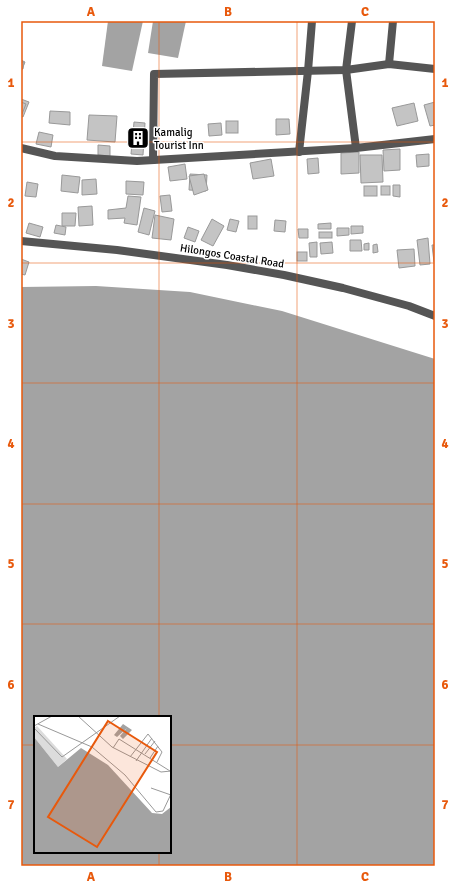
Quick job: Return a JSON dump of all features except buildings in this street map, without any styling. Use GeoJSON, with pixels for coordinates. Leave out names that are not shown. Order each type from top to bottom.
{"type":"FeatureCollection","features":[{"type":"Feature","properties":{"kind":"street"},"geometry":{"type":"LineString","coordinates":[[299,152],[312,21]]}},
{"type":"Feature","properties":{"kind":"street"},"geometry":{"type":"LineString","coordinates":[[352,21],[346,70],[356,148]]}},
{"type":"Feature","properties":{"kind":"street"},"geometry":{"type":"LineString","coordinates":[[389,64],[393,21]]}},
{"type":"Feature","properties":{"kind":"street"},"geometry":{"type":"LineString","coordinates":[[153,160],[154,74],[346,70],[389,64],[435,69]]}},
{"type":"Feature","properties":{"kind":"street"},"geometry":{"type":"LineString","coordinates":[[21,148],[54,156],[137,162],[356,148],[435,139]]}},
{"type":"Feature","properties":{"kind":"street","name":"Hilongos Coastal Road"},"geometry":{"type":"LineString","coordinates":[[21,241],[117,250],[227,265],[277,274],[343,288],[409,306],[435,316]]}},
{"type":"Feature","properties":{"kind":"shaded area"},"geometry":{"type":"Polygon","coordinates":[[[108,21],[143,21],[132,71],[102,66],[108,21]]]}},
{"type":"Feature","properties":{"kind":"shaded area"},"geometry":{"type":"Polygon","coordinates":[[[153,21],[186,21],[178,58],[148,53],[153,21]]]}},
{"type":"Feature","properties":{"kind":"shaded area"},"geometry":{"type":"Polygon","coordinates":[[[96,286],[190,292],[282,311],[435,359],[435,866],[21,866],[21,287],[96,286]]]}},
{"type":"Feature","properties":{"kind":"place","name":"Kamalig Tourist Inn"},"geometry":{"type":"Point","coordinates":[138,138]}}]}
